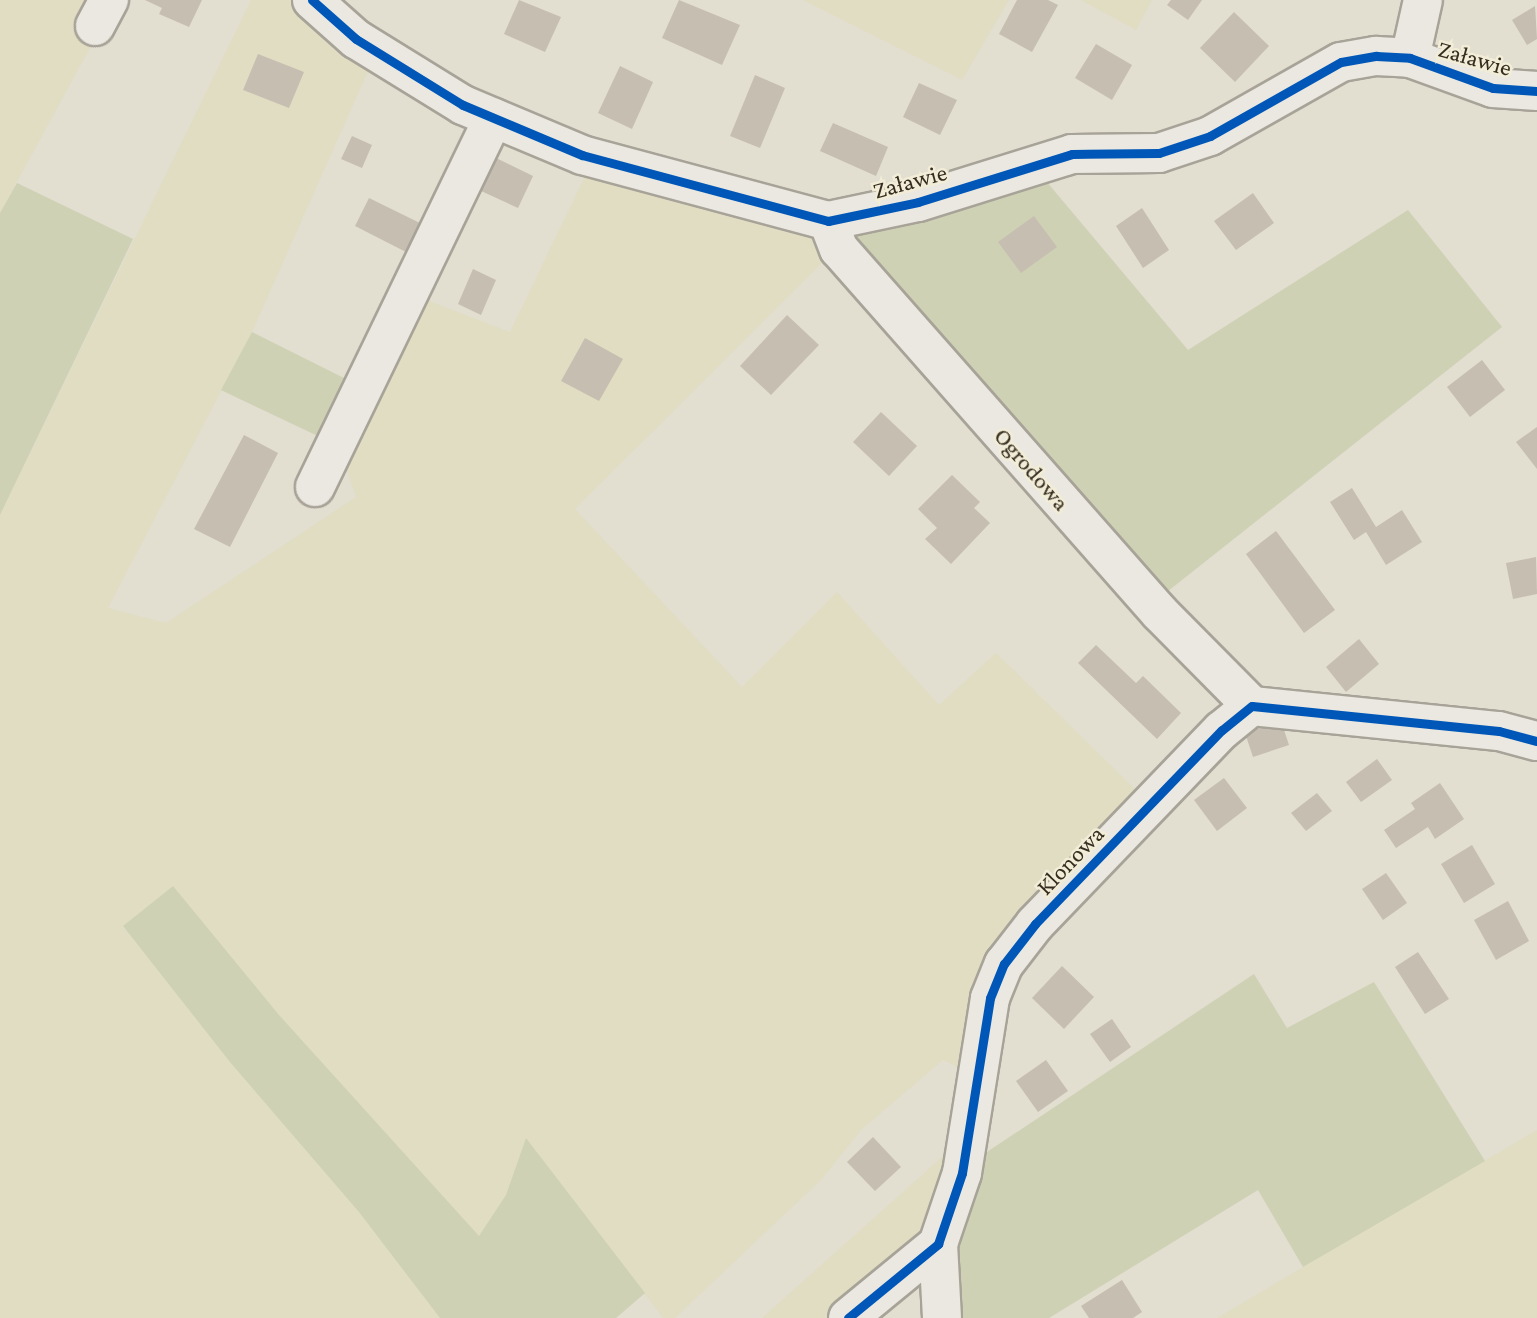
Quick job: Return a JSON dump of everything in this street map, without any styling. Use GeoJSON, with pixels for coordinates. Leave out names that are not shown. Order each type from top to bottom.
{"type":"FeatureCollection","features":[{"type":"Feature","properties":{"kind":"street","name":"Załawie"},"geometry":{"type":"LineString","coordinates":[[312,0],[356,39],[463,105],[493,118],[582,155],[828,221],[918,202],[1072,154],[1159,153],[1210,136],[1341,62],[1376,56],[1410,58],[1493,88],[1537,91]]}},
{"type":"Feature","properties":{"kind":"street"},"geometry":{"type":"LineString","coordinates":[[1410,58],[1423,0]]}},
{"type":"Feature","properties":{"kind":"street"},"geometry":{"type":"LineString","coordinates":[[315,487],[493,118]]}},
{"type":"Feature","properties":{"kind":"street","name":"Ogrodowa"},"geometry":{"type":"LineString","coordinates":[[828,221],[839,249],[1160,613],[1252,706]]}},
{"type":"Feature","properties":{"kind":"street"},"geometry":{"type":"LineString","coordinates":[[1252,706],[1499,731],[1537,741]]}},
{"type":"Feature","properties":{"kind":"street","name":"Klonowa"},"geometry":{"type":"LineString","coordinates":[[938,1244],[962,1173],[990,998],[1004,964],[1035,924],[1222,730],[1252,706]]}},
{"type":"Feature","properties":{"kind":"street"},"geometry":{"type":"LineString","coordinates":[[848,1318],[938,1244]]}},
{"type":"Feature","properties":{"kind":"street"},"geometry":{"type":"LineString","coordinates":[[938,1244],[942,1318]]}},
{"type":"Feature","properties":{"kind":"shaded area"},"geometry":{"type":"Polygon","coordinates":[[[0,0],[116,0],[0,213],[0,0]]]}},
{"type":"Feature","properties":{"kind":"shaded area"},"geometry":{"type":"Polygon","coordinates":[[[251,0],[294,0],[369,69],[252,332],[108,608],[166,623],[356,497],[342,456],[421,298],[510,332],[588,170],[808,228],[827,258],[575,509],[742,687],[837,592],[939,705],[996,653],[1146,800],[1002,940],[965,1070],[943,1060],[861,1130],[821,1180],[675,1318],[663,1318],[526,1138],[506,1195],[479,1237],[279,1015],[172,886],[123,927],[359,1212],[440,1318],[0,1318],[0,515],[251,0]]]}},
{"type":"Feature","properties":{"kind":"shaded area"},"geometry":{"type":"Polygon","coordinates":[[[803,0],[1009,0],[962,80],[803,0]]]}},
{"type":"Feature","properties":{"kind":"shaded area"},"geometry":{"type":"Polygon","coordinates":[[[1081,0],[1152,0],[1136,30],[1081,0]]]}},
{"type":"Feature","properties":{"kind":"shaded area"},"geometry":{"type":"Polygon","coordinates":[[[1537,1130],[1537,1318],[1217,1318],[1303,1267],[1537,1130]]]}},
{"type":"Feature","properties":{"kind":"shaded area"},"geometry":{"type":"Polygon","coordinates":[[[951,1149],[928,1238],[831,1318],[762,1318],[951,1149]]]}},
{"type":"Feature","properties":{"kind":"green space"},"geometry":{"type":"Polygon","coordinates":[[[1041,175],[1188,350],[1408,210],[1502,327],[1158,599],[842,236],[1041,175]]]}},
{"type":"Feature","properties":{"kind":"green space"},"geometry":{"type":"Polygon","coordinates":[[[17,183],[133,239],[0,515],[0,213],[17,183]]]}},
{"type":"Feature","properties":{"kind":"green space"},"geometry":{"type":"Polygon","coordinates":[[[252,332],[348,380],[322,438],[221,390],[252,332]]]}},
{"type":"Feature","properties":{"kind":"green space"},"geometry":{"type":"Polygon","coordinates":[[[173,886],[279,1015],[479,1236],[506,1195],[526,1138],[645,1293],[616,1318],[440,1318],[359,1212],[230,1062],[123,926],[173,886]]]}},
{"type":"Feature","properties":{"kind":"green space"},"geometry":{"type":"Polygon","coordinates":[[[1254,974],[1287,1028],[1374,982],[1485,1161],[1303,1267],[1258,1190],[1049,1318],[958,1318],[947,1252],[972,1162],[1254,974]]]}},
{"type":"Feature","properties":{"kind":"building"},"geometry":{"type":"Polygon","coordinates":[[[145,0],[202,0],[189,27],[159,14],[162,8],[145,0]]]}},
{"type":"Feature","properties":{"kind":"building"},"geometry":{"type":"Polygon","coordinates":[[[519,0],[561,17],[545,52],[504,34],[519,0]]]}},
{"type":"Feature","properties":{"kind":"building"},"geometry":{"type":"Polygon","coordinates":[[[679,0],[740,25],[722,65],[662,38],[679,0]]]}},
{"type":"Feature","properties":{"kind":"building"},"geometry":{"type":"Polygon","coordinates":[[[1017,0],[1048,0],[1058,5],[1032,52],[999,34],[1017,0]]]}},
{"type":"Feature","properties":{"kind":"building"},"geometry":{"type":"Polygon","coordinates":[[[1171,0],[1202,0],[1188,20],[1167,5],[1171,0]]]}},
{"type":"Feature","properties":{"kind":"building"},"geometry":{"type":"Polygon","coordinates":[[[1535,6],[1537,39],[1527,45],[1512,20],[1535,6]]]}},
{"type":"Feature","properties":{"kind":"building"},"geometry":{"type":"Polygon","coordinates":[[[1234,12],[1269,46],[1235,82],[1200,48],[1234,12]]]}},
{"type":"Feature","properties":{"kind":"building"},"geometry":{"type":"Polygon","coordinates":[[[1096,44],[1132,65],[1112,100],[1075,78],[1096,44]]]}},
{"type":"Feature","properties":{"kind":"building"},"geometry":{"type":"Polygon","coordinates":[[[258,54],[304,72],[289,108],[243,90],[258,54]]]}},
{"type":"Feature","properties":{"kind":"building"},"geometry":{"type":"Polygon","coordinates":[[[620,66],[653,82],[632,129],[598,113],[620,66]]]}},
{"type":"Feature","properties":{"kind":"building"},"geometry":{"type":"Polygon","coordinates":[[[755,75],[785,88],[760,148],[730,136],[755,75]]]}},
{"type":"Feature","properties":{"kind":"building"},"geometry":{"type":"Polygon","coordinates":[[[919,83],[957,100],[940,135],[903,117],[919,83]]]}},
{"type":"Feature","properties":{"kind":"building"},"geometry":{"type":"Polygon","coordinates":[[[833,123],[888,147],[876,176],[820,151],[833,123]]]}},
{"type":"Feature","properties":{"kind":"building"},"geometry":{"type":"Polygon","coordinates":[[[352,136],[372,145],[362,168],[341,159],[352,136]]]}},
{"type":"Feature","properties":{"kind":"building"},"geometry":{"type":"Polygon","coordinates":[[[494,157],[533,176],[518,208],[479,190],[494,157]]]}},
{"type":"Feature","properties":{"kind":"building"},"geometry":{"type":"Polygon","coordinates":[[[1253,193],[1274,223],[1236,250],[1214,221],[1253,193]]]}},
{"type":"Feature","properties":{"kind":"building"},"geometry":{"type":"Polygon","coordinates":[[[369,198],[422,224],[408,253],[355,226],[369,198]]]}},
{"type":"Feature","properties":{"kind":"building"},"geometry":{"type":"Polygon","coordinates":[[[1142,208],[1169,250],[1143,268],[1116,226],[1142,208]]]}},
{"type":"Feature","properties":{"kind":"building"},"geometry":{"type":"Polygon","coordinates":[[[1034,216],[1057,247],[1021,273],[998,242],[1034,216]]]}},
{"type":"Feature","properties":{"kind":"building"},"geometry":{"type":"Polygon","coordinates":[[[473,269],[496,280],[481,315],[458,304],[473,269]]]}},
{"type":"Feature","properties":{"kind":"building"},"geometry":{"type":"Polygon","coordinates":[[[787,315],[819,345],[771,395],[740,366],[787,315]]]}},
{"type":"Feature","properties":{"kind":"building"},"geometry":{"type":"Polygon","coordinates":[[[585,338],[623,359],[599,401],[561,381],[585,338]]]}},
{"type":"Feature","properties":{"kind":"building"},"geometry":{"type":"Polygon","coordinates":[[[1482,360],[1505,390],[1470,417],[1447,387],[1482,360]]]}},
{"type":"Feature","properties":{"kind":"building"},"geometry":{"type":"Polygon","coordinates":[[[881,412],[917,446],[889,476],[853,442],[881,412]]]}},
{"type":"Feature","properties":{"kind":"building"},"geometry":{"type":"Polygon","coordinates":[[[1537,427],[1537,469],[1516,442],[1537,427]]]}},
{"type":"Feature","properties":{"kind":"building"},"geometry":{"type":"Polygon","coordinates":[[[244,435],[278,453],[230,547],[194,529],[244,435]]]}},
{"type":"Feature","properties":{"kind":"building"},"geometry":{"type":"Polygon","coordinates":[[[952,475],[980,502],[974,508],[990,523],[951,564],[925,539],[937,528],[918,509],[952,475]]]}},
{"type":"Feature","properties":{"kind":"building"},"geometry":{"type":"Polygon","coordinates":[[[1352,488],[1376,527],[1402,510],[1422,542],[1386,565],[1366,532],[1354,540],[1330,502],[1352,488]]]}},
{"type":"Feature","properties":{"kind":"building"},"geometry":{"type":"Polygon","coordinates":[[[1276,531],[1335,610],[1304,633],[1246,554],[1276,531]]]}},
{"type":"Feature","properties":{"kind":"building"},"geometry":{"type":"Polygon","coordinates":[[[1536,557],[1537,594],[1513,599],[1506,563],[1536,557]]]}},
{"type":"Feature","properties":{"kind":"building"},"geometry":{"type":"Polygon","coordinates":[[[1359,639],[1379,664],[1346,692],[1326,667],[1359,639]]]}},
{"type":"Feature","properties":{"kind":"building"},"geometry":{"type":"Polygon","coordinates":[[[1096,645],[1136,683],[1143,676],[1181,713],[1157,739],[1078,663],[1096,645]]]}},
{"type":"Feature","properties":{"kind":"building"},"geometry":{"type":"Polygon","coordinates":[[[1281,721],[1289,745],[1253,757],[1245,733],[1281,721]]]}},
{"type":"Feature","properties":{"kind":"building"},"geometry":{"type":"Polygon","coordinates":[[[1377,759],[1392,780],[1361,802],[1346,782],[1377,759]]]}},
{"type":"Feature","properties":{"kind":"building"},"geometry":{"type":"Polygon","coordinates":[[[1224,778],[1247,808],[1217,831],[1194,800],[1224,778]]]}},
{"type":"Feature","properties":{"kind":"building"},"geometry":{"type":"Polygon","coordinates":[[[1440,783],[1464,819],[1435,839],[1428,827],[1396,848],[1384,830],[1415,809],[1411,803],[1440,783]]]}},
{"type":"Feature","properties":{"kind":"building"},"geometry":{"type":"Polygon","coordinates":[[[1317,793],[1332,811],[1306,831],[1291,813],[1317,793]]]}},
{"type":"Feature","properties":{"kind":"building"},"geometry":{"type":"Polygon","coordinates":[[[1472,845],[1495,884],[1464,903],[1441,864],[1472,845]]]}},
{"type":"Feature","properties":{"kind":"building"},"geometry":{"type":"Polygon","coordinates":[[[1386,873],[1407,903],[1383,920],[1362,889],[1386,873]]]}},
{"type":"Feature","properties":{"kind":"building"},"geometry":{"type":"Polygon","coordinates":[[[1508,901],[1529,941],[1496,960],[1474,920],[1508,901]]]}},
{"type":"Feature","properties":{"kind":"building"},"geometry":{"type":"Polygon","coordinates":[[[1418,952],[1449,999],[1425,1014],[1395,967],[1418,952]]]}},
{"type":"Feature","properties":{"kind":"building"},"geometry":{"type":"Polygon","coordinates":[[[1062,966],[1094,997],[1064,1029],[1032,998],[1062,966]]]}},
{"type":"Feature","properties":{"kind":"building"},"geometry":{"type":"Polygon","coordinates":[[[1112,1019],[1131,1047],[1110,1062],[1090,1034],[1112,1019]]]}},
{"type":"Feature","properties":{"kind":"building"},"geometry":{"type":"Polygon","coordinates":[[[1046,1060],[1068,1091],[1038,1112],[1016,1081],[1046,1060]]]}},
{"type":"Feature","properties":{"kind":"building"},"geometry":{"type":"Polygon","coordinates":[[[873,1137],[901,1167],[875,1191],[847,1162],[873,1137]]]}},
{"type":"Feature","properties":{"kind":"building"},"geometry":{"type":"Polygon","coordinates":[[[1122,1280],[1142,1312],[1133,1318],[1089,1318],[1081,1306],[1122,1280]]]}},
{"type":"Feature","properties":{"kind":"cycle path"},"geometry":{"type":"LineString","coordinates":[[312,0],[356,39],[463,105],[582,155],[828,221],[918,202],[1072,154],[1159,153],[1210,136],[1341,62],[1376,56],[1410,58],[1493,88],[1537,91]]}},
{"type":"Feature","properties":{"kind":"cycle path"},"geometry":{"type":"LineString","coordinates":[[848,1318],[938,1244],[962,1173],[990,998],[1004,964],[1035,924],[1222,730],[1252,706],[1499,731],[1537,741]]}}]}
